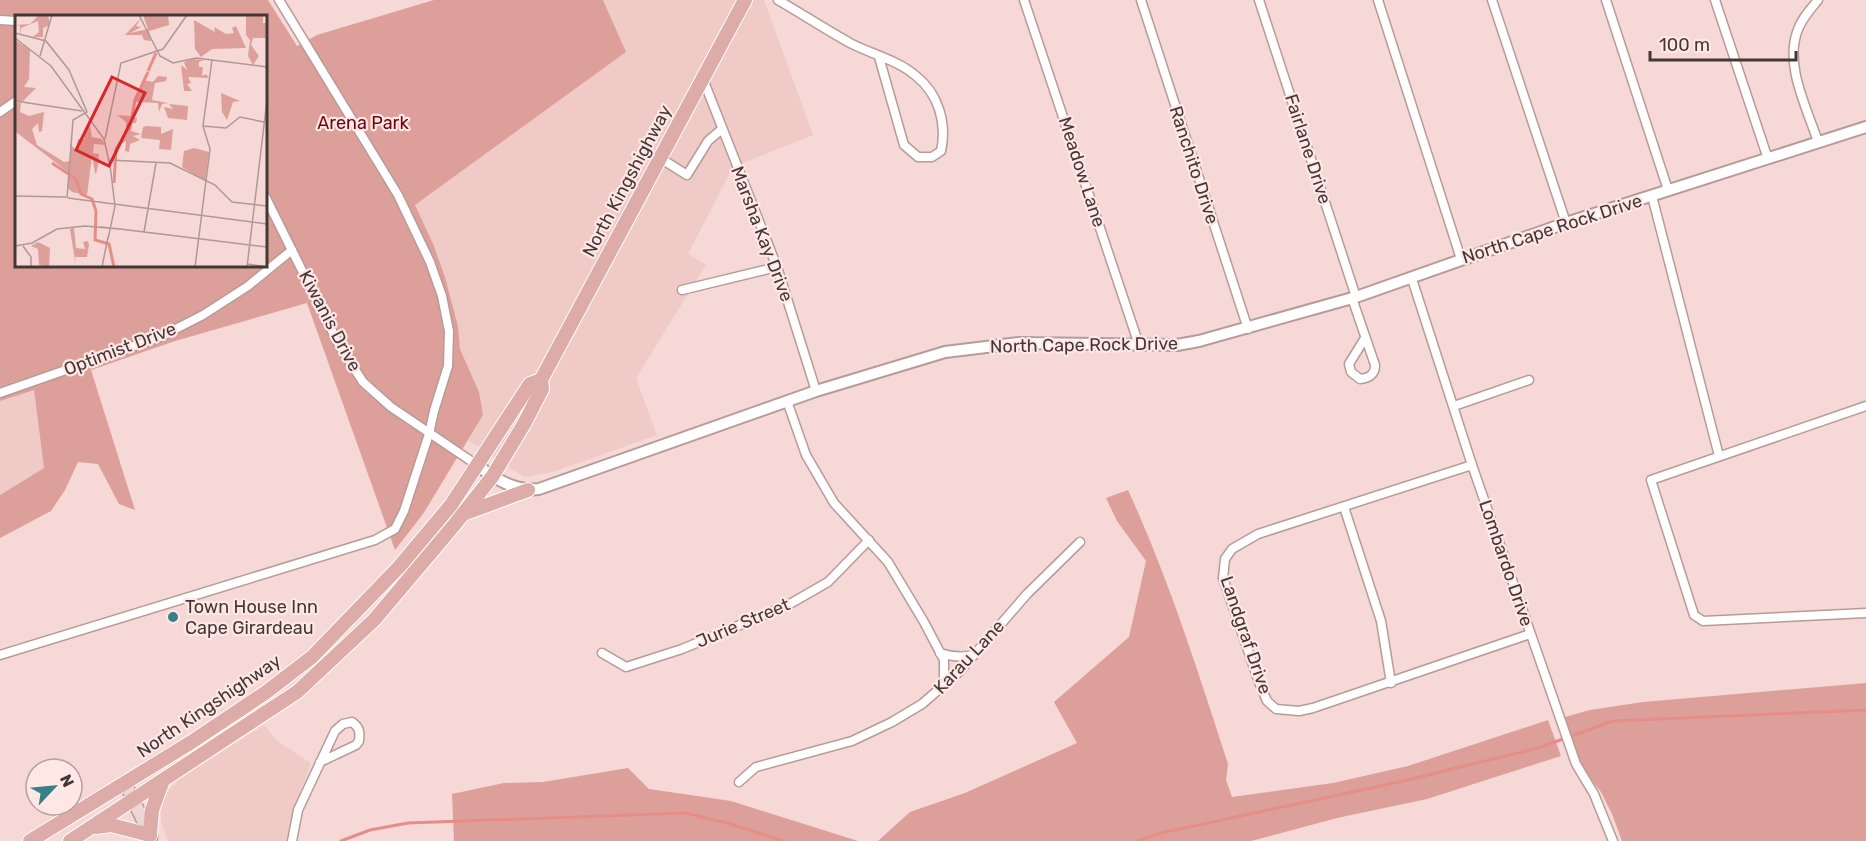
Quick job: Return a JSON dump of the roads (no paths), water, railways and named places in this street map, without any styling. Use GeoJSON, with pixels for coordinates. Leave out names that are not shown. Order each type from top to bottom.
{"type":"FeatureCollection","features":[{"type":"Feature","properties":{"kind":"main road","name":"North Kingshighway"},"geometry":{"type":"LineString","coordinates":[[70,841],[297,692],[374,620],[463,514],[492,477],[524,424],[542,389],[542,380],[745,0]]}},
{"type":"Feature","properties":{"kind":"main road","name":"North Kingshighway"},"geometry":{"type":"LineString","coordinates":[[30,841],[237,712],[312,657],[399,567],[451,505],[530,384],[542,380]]}},
{"type":"Feature","properties":{"kind":"main road"},"geometry":{"type":"LineString","coordinates":[[463,514],[528,490]]}},
{"type":"Feature","properties":{"kind":"main road"},"geometry":{"type":"LineString","coordinates":[[151,838],[152,810],[164,780]]}},
{"type":"Feature","properties":{"kind":"main road"},"geometry":{"type":"LineString","coordinates":[[125,783],[151,838]]}},
{"type":"Feature","properties":{"kind":"main road"},"geometry":{"type":"LineString","coordinates":[[94,827],[111,825],[151,838]]}},
{"type":"Feature","properties":{"kind":"street"},"geometry":{"type":"LineString","coordinates":[[0,655],[375,540],[395,529],[404,511],[448,366],[449,331],[442,296],[433,270],[398,195],[279,0]]}},
{"type":"Feature","properties":{"kind":"street"},"geometry":{"type":"LineString","coordinates":[[778,0],[849,43],[894,63],[916,76],[932,94],[940,110],[943,139],[941,151],[932,157],[918,157],[904,145],[879,57]]}},
{"type":"Feature","properties":{"kind":"street","name":"Meadow Lane"},"geometry":{"type":"LineString","coordinates":[[1024,0],[1139,345]]}},
{"type":"Feature","properties":{"kind":"street","name":"Ranchito Drive"},"geometry":{"type":"LineString","coordinates":[[1141,0],[1248,329]]}},
{"type":"Feature","properties":{"kind":"street","name":"Fairlane Drive"},"geometry":{"type":"LineString","coordinates":[[1259,0],[1365,338]]}},
{"type":"Feature","properties":{"kind":"street"},"geometry":{"type":"LineString","coordinates":[[1378,0],[1461,259]]}},
{"type":"Feature","properties":{"kind":"street"},"geometry":{"type":"LineString","coordinates":[[1492,0],[1566,223]]}},
{"type":"Feature","properties":{"kind":"street"},"geometry":{"type":"LineString","coordinates":[[1606,0],[1668,190]]}},
{"type":"Feature","properties":{"kind":"street"},"geometry":{"type":"LineString","coordinates":[[1715,0],[1768,159]]}},
{"type":"Feature","properties":{"kind":"street"},"geometry":{"type":"LineString","coordinates":[[1818,0],[1803,18],[1797,32],[1794,53],[1797,78],[1818,142]]}},
{"type":"Feature","properties":{"kind":"street"},"geometry":{"type":"LineString","coordinates":[[0,20],[15,21]]}},
{"type":"Feature","properties":{"kind":"street","name":"Marsha Kay Drive"},"geometry":{"type":"LineString","coordinates":[[703,78],[777,267],[816,391]]}},
{"type":"Feature","properties":{"kind":"street"},"geometry":{"type":"LineString","coordinates":[[0,112],[15,103]]}},
{"type":"Feature","properties":{"kind":"street","name":"North Cape Rock Drive"},"geometry":{"type":"LineString","coordinates":[[528,490],[545,487],[816,391],[945,352],[1019,343],[1177,345],[1248,329],[1412,279],[1461,259],[1566,223],[1866,126]]}},
{"type":"Feature","properties":{"kind":"street"},"geometry":{"type":"LineString","coordinates":[[660,158],[687,175],[708,141],[722,129]]}},
{"type":"Feature","properties":{"kind":"street"},"geometry":{"type":"LineString","coordinates":[[1652,196],[1719,456]]}},
{"type":"Feature","properties":{"kind":"street","name":"Kiwanis Drive"},"geometry":{"type":"LineString","coordinates":[[267,200],[339,345],[363,382],[391,407],[477,465]]}},
{"type":"Feature","properties":{"kind":"street","name":"Optimist Drive"},"geometry":{"type":"LineString","coordinates":[[0,393],[160,337],[230,298],[292,250]]}},
{"type":"Feature","properties":{"kind":"street"},"geometry":{"type":"LineString","coordinates":[[682,290],[777,267]]}},
{"type":"Feature","properties":{"kind":"street","name":"Lombardo Drive"},"geometry":{"type":"LineString","coordinates":[[1412,279],[1472,465],[1568,744],[1576,764],[1594,794],[1613,841]]}},
{"type":"Feature","properties":{"kind":"street"},"geometry":{"type":"LineString","coordinates":[[1454,406],[1529,380]]}},
{"type":"Feature","properties":{"kind":"street"},"geometry":{"type":"LineString","coordinates":[[787,401],[806,454],[834,503],[888,562],[944,660],[944,686]]}},
{"type":"Feature","properties":{"kind":"street"},"geometry":{"type":"LineString","coordinates":[[1866,406],[1651,480],[1694,615],[1704,621],[1866,613]]}},
{"type":"Feature","properties":{"kind":"street"},"geometry":{"type":"LineString","coordinates":[[477,465],[492,477],[528,490]]}},
{"type":"Feature","properties":{"kind":"street","name":"Landgraf Drive"},"geometry":{"type":"LineString","coordinates":[[1472,465],[1258,534],[1232,549],[1225,559],[1223,578],[1259,682],[1267,701],[1276,709],[1299,711],[1391,683],[1530,634]]}},
{"type":"Feature","properties":{"kind":"street"},"geometry":{"type":"LineString","coordinates":[[1344,507],[1381,621],[1391,683]]}},
{"type":"Feature","properties":{"kind":"street","name":"Jurie Street"},"geometry":{"type":"LineString","coordinates":[[602,653],[627,667],[682,649],[788,605],[828,582],[869,540]]}},
{"type":"Feature","properties":{"kind":"street","name":"Karau Lane"},"geometry":{"type":"LineString","coordinates":[[740,782],[756,766],[852,741],[892,722],[922,704],[944,686],[1027,594],[1080,542]]}},
{"type":"Feature","properties":{"kind":"street"},"geometry":{"type":"LineString","coordinates":[[940,653],[964,657],[974,654]]}},
{"type":"Feature","properties":{"kind":"street"},"geometry":{"type":"LineString","coordinates":[[292,841],[298,810],[320,762],[335,731],[343,724],[352,722],[358,726],[360,733],[356,745],[320,762]]}},
{"type":"Feature","properties":{"kind":"waterway"},"geometry":{"type":"LineString","coordinates":[[1138,841],[1161,833],[1399,782],[1538,748],[1613,721],[1866,710]]}},
{"type":"Feature","properties":{"kind":"waterway"},"geometry":{"type":"LineString","coordinates":[[341,841],[370,830],[408,823],[685,813],[727,823],[783,841]]}},
{"type":"Feature","properties":{"kind":"place","name":"Town House Inn Cape Girardeau"},"geometry":{"type":"Point","coordinates":[173,617]}},
{"type":"Feature","properties":{"kind":"park label","name":"Arena Park"},"geometry":{"type":"Point","coordinates":[363,123]}}]}
